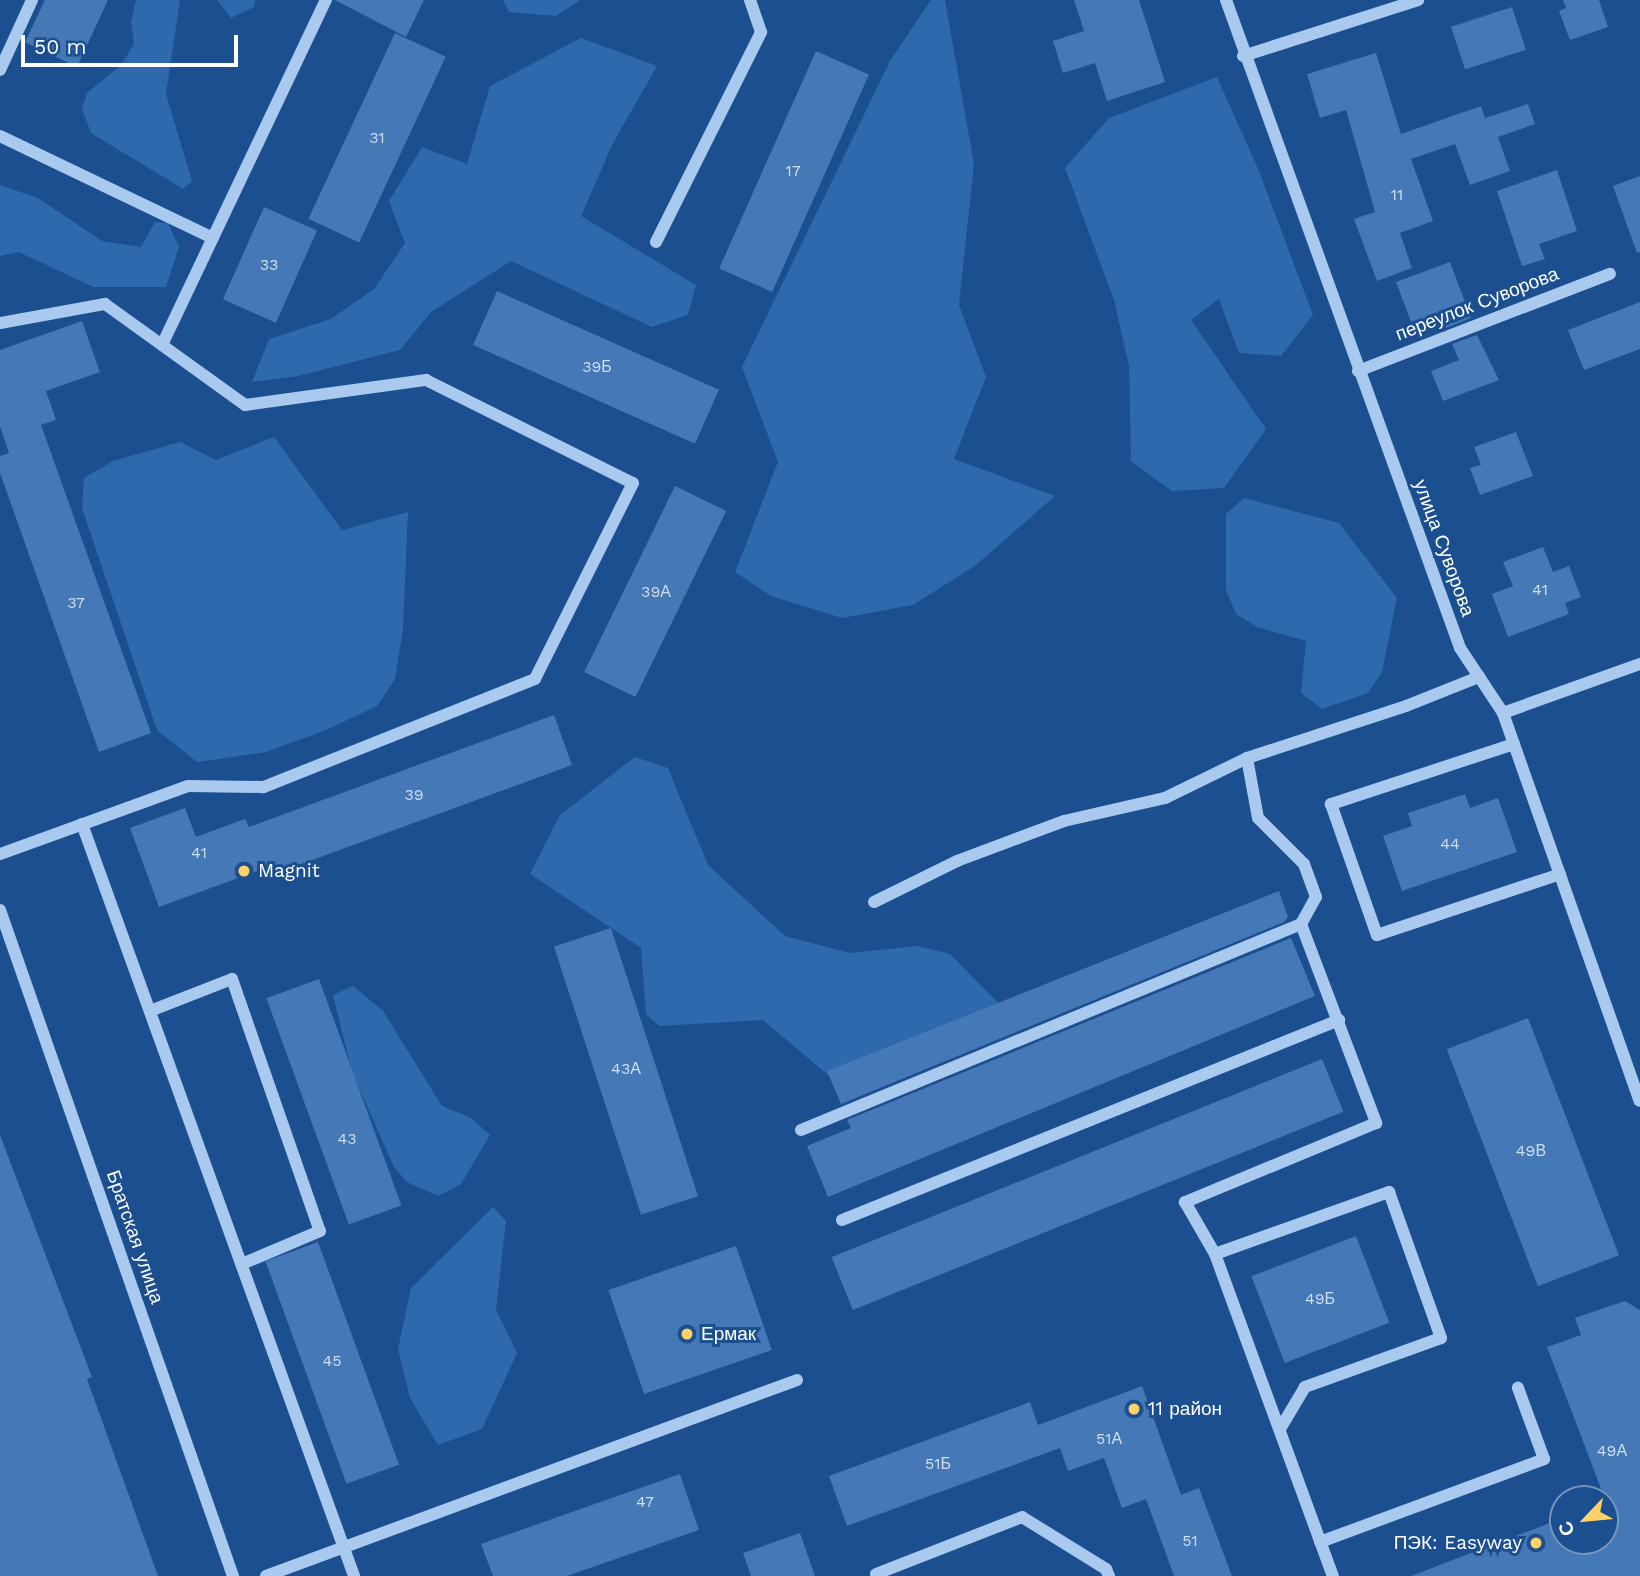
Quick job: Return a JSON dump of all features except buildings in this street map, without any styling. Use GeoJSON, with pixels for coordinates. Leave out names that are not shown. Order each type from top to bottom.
{"type":"FeatureCollection","features":[{"type":"Feature","properties":{"kind":"street"},"geometry":{"type":"LineString","coordinates":[[0,70],[32,0]]}},
{"type":"Feature","properties":{"kind":"street"},"geometry":{"type":"LineString","coordinates":[[162,345],[326,0]]}},
{"type":"Feature","properties":{"kind":"street"},"geometry":{"type":"LineString","coordinates":[[656,242],[761,32],[750,0]]}},
{"type":"Feature","properties":{"kind":"street","name":"улица Суворова"},"geometry":{"type":"LineString","coordinates":[[1226,0],[1243,56],[1460,648],[1503,713],[1640,1101]]}},
{"type":"Feature","properties":{"kind":"street"},"geometry":{"type":"LineString","coordinates":[[1243,56],[1419,0]]}},
{"type":"Feature","properties":{"kind":"street"},"geometry":{"type":"LineString","coordinates":[[0,136],[213,238]]}},
{"type":"Feature","properties":{"kind":"street","name":"переулок Суворова"},"geometry":{"type":"LineString","coordinates":[[1358,371],[1610,274]]}},
{"type":"Feature","properties":{"kind":"street"},"geometry":{"type":"LineString","coordinates":[[0,323],[105,304],[245,405],[426,380],[633,483],[535,679],[263,787],[188,786],[0,854]]}},
{"type":"Feature","properties":{"kind":"street"},"geometry":{"type":"LineString","coordinates":[[1503,713],[1640,664]]}},
{"type":"Feature","properties":{"kind":"street"},"geometry":{"type":"LineString","coordinates":[[874,902],[957,861],[1064,821],[1165,798],[1247,758],[1406,706],[1479,677]]}},
{"type":"Feature","properties":{"kind":"street"},"geometry":{"type":"LineString","coordinates":[[1514,744],[1331,804],[1377,934],[1560,874]]}},
{"type":"Feature","properties":{"kind":"street"},"geometry":{"type":"LineString","coordinates":[[801,1130],[1301,924],[1316,897],[1304,864],[1258,818],[1247,758]]}},
{"type":"Feature","properties":{"kind":"street"},"geometry":{"type":"LineString","coordinates":[[82,824],[354,1576]]}},
{"type":"Feature","properties":{"kind":"street","name":"Братская улица"},"geometry":{"type":"LineString","coordinates":[[0,910],[233,1576]]}},
{"type":"Feature","properties":{"kind":"street"},"geometry":{"type":"LineString","coordinates":[[1301,924],[1376,1123],[1185,1202],[1215,1254],[1333,1576]]}},
{"type":"Feature","properties":{"kind":"street"},"geometry":{"type":"LineString","coordinates":[[149,1011],[232,979],[320,1231],[242,1264]]}},
{"type":"Feature","properties":{"kind":"street"},"geometry":{"type":"LineString","coordinates":[[842,1220],[1339,1020]]}},
{"type":"Feature","properties":{"kind":"street"},"geometry":{"type":"LineString","coordinates":[[1215,1254],[1390,1192],[1441,1338],[1305,1387],[1280,1429]]}},
{"type":"Feature","properties":{"kind":"street"},"geometry":{"type":"LineString","coordinates":[[266,1576],[797,1380]]}},
{"type":"Feature","properties":{"kind":"street"},"geometry":{"type":"LineString","coordinates":[[1320,1542],[1544,1459],[1518,1388]]}},
{"type":"Feature","properties":{"kind":"street"},"geometry":{"type":"LineString","coordinates":[[876,1574],[1022,1517],[1106,1569],[1109,1576]]}},
{"type":"Feature","properties":{"kind":"shaded area"},"geometry":{"type":"Polygon","coordinates":[[[136,0],[180,0],[166,94],[192,181],[183,189],[91,133],[82,109],[87,93],[121,65],[134,44],[131,22],[136,0]]]}},
{"type":"Feature","properties":{"kind":"shaded area"},"geometry":{"type":"Polygon","coordinates":[[[217,0],[255,0],[254,7],[231,18],[217,0]]]}},
{"type":"Feature","properties":{"kind":"shaded area"},"geometry":{"type":"Polygon","coordinates":[[[503,0],[580,0],[556,16],[509,12],[503,0]]]}},
{"type":"Feature","properties":{"kind":"shaded area"},"geometry":{"type":"Polygon","coordinates":[[[931,0],[945,0],[974,164],[959,305],[986,377],[954,459],[1055,496],[976,565],[913,605],[842,618],[771,596],[735,572],[778,462],[742,367],[890,61],[931,0]]]}},
{"type":"Feature","properties":{"kind":"shaded area"},"geometry":{"type":"Polygon","coordinates":[[[581,38],[657,66],[613,143],[581,216],[696,285],[688,315],[652,327],[511,261],[431,312],[400,350],[298,376],[252,382],[269,339],[331,319],[374,289],[405,243],[389,201],[422,147],[467,164],[490,86],[581,38]]]}},
{"type":"Feature","properties":{"kind":"shaded area"},"geometry":{"type":"Polygon","coordinates":[[[1217,77],[1259,171],[1313,315],[1281,356],[1239,353],[1219,299],[1191,320],[1266,429],[1224,488],[1172,491],[1131,461],[1129,366],[1114,300],[1065,168],[1109,118],[1217,77]]]}},
{"type":"Feature","properties":{"kind":"shaded area"},"geometry":{"type":"Polygon","coordinates":[[[0,185],[38,198],[102,241],[141,247],[155,222],[168,223],[179,247],[166,287],[93,287],[19,252],[0,256],[0,185]]]}},
{"type":"Feature","properties":{"kind":"shaded area"},"geometry":{"type":"Polygon","coordinates":[[[274,437],[342,530],[408,512],[403,629],[395,679],[377,706],[326,730],[266,752],[197,762],[157,730],[82,508],[84,478],[113,461],[180,442],[216,460],[274,437]]]}},
{"type":"Feature","properties":{"kind":"shaded area"},"geometry":{"type":"Polygon","coordinates":[[[1244,498],[1339,523],[1397,598],[1382,672],[1368,693],[1322,709],[1301,693],[1306,641],[1257,627],[1236,614],[1226,590],[1226,514],[1244,498]]]}},
{"type":"Feature","properties":{"kind":"shaded area"},"geometry":{"type":"Polygon","coordinates":[[[635,757],[668,768],[708,865],[785,936],[850,953],[917,946],[950,954],[999,1004],[841,1086],[763,1020],[659,1026],[646,1014],[641,948],[530,874],[560,815],[635,757]]]}},
{"type":"Feature","properties":{"kind":"shaded area"},"geometry":{"type":"Polygon","coordinates":[[[353,986],[383,1011],[442,1106],[471,1118],[490,1135],[461,1184],[438,1196],[407,1182],[394,1167],[352,1072],[333,995],[353,986]]]}},
{"type":"Feature","properties":{"kind":"shaded area"},"geometry":{"type":"Polygon","coordinates":[[[493,1207],[506,1221],[496,1310],[517,1353],[482,1429],[438,1445],[410,1398],[398,1349],[411,1288],[493,1207]]]}},
{"type":"Feature","properties":{"kind":"place","name":"Magnit"},"geometry":{"type":"Point","coordinates":[244,871]}},
{"type":"Feature","properties":{"kind":"place","name":"Ермак"},"geometry":{"type":"Point","coordinates":[687,1334]}},
{"type":"Feature","properties":{"kind":"place","name":"11 район"},"geometry":{"type":"Point","coordinates":[1134,1409]}},
{"type":"Feature","properties":{"kind":"place","name":"ПЭК: Easyway"},"geometry":{"type":"Point","coordinates":[1536,1543]}}]}
